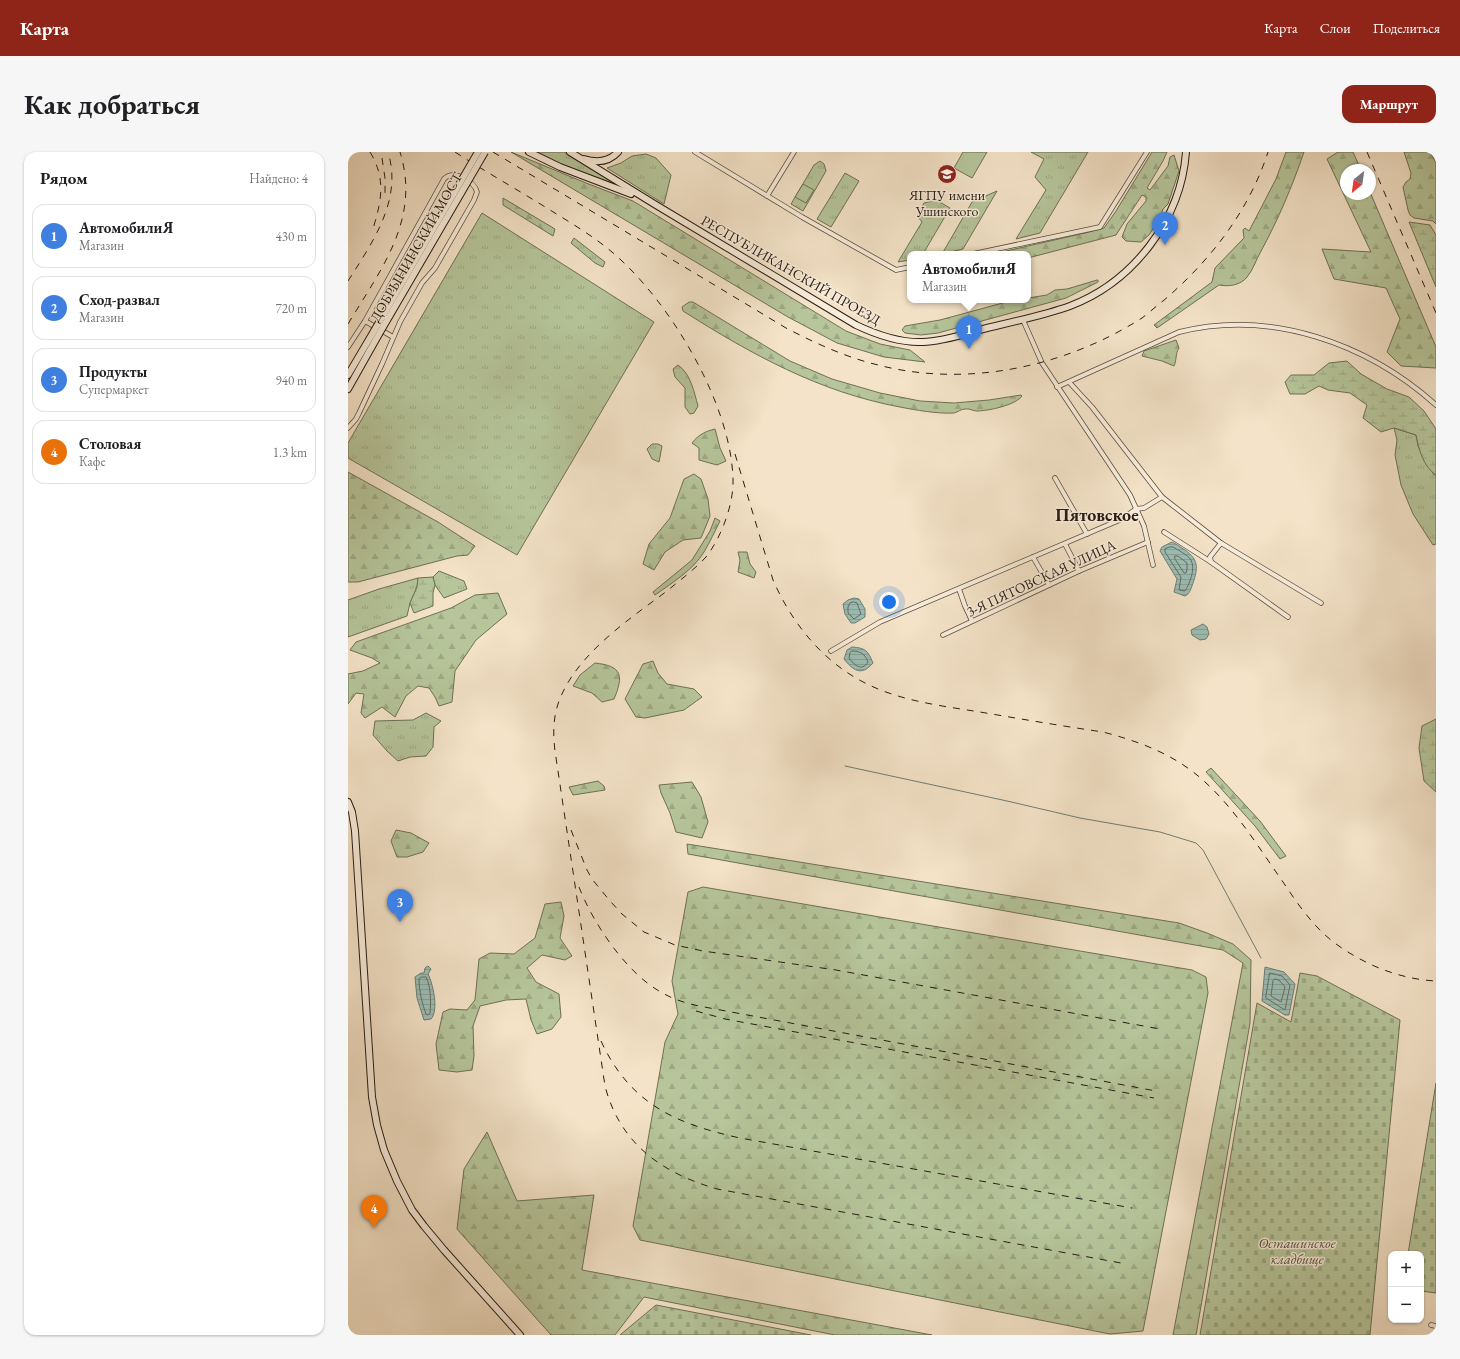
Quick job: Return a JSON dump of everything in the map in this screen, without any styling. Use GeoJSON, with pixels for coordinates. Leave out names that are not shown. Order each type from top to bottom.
{"type":"FeatureCollection","features":[{"type":"Feature","properties":{"kind":"street","name":"ДОБРЫНИНСКИЙ МОСТ"},"geometry":{"type":"LineString","coordinates":[[377,332],[478,152]]}},
{"type":"Feature","properties":{"kind":"street","name":"ДОБРЫНИНСКИЙ МОСТ"},"geometry":{"type":"LineString","coordinates":[[377,332],[485,152]]}},
{"type":"Feature","properties":{"kind":"street","name":"РЕСПУБЛИКАНСКИЙ ПРОЕЗД"},"geometry":{"type":"LineString","coordinates":[[529,152],[560,167],[627,192],[656,206]]}},
{"type":"Feature","properties":{"kind":"street"},"geometry":{"type":"LineString","coordinates":[[571,153],[588,160],[599,161],[609,159],[618,152]]}},
{"type":"Feature","properties":{"kind":"street"},"geometry":{"type":"LineString","coordinates":[[695,152],[767,196],[896,270],[907,268]]}},
{"type":"Feature","properties":{"kind":"street"},"geometry":{"type":"LineString","coordinates":[[767,196],[794,152]]}},
{"type":"Feature","properties":{"kind":"street"},"geometry":{"type":"LineString","coordinates":[[987,251],[1100,227],[1147,152]]}},
{"type":"Feature","properties":{"kind":"street","name":"РЕСПУБЛИКАНСКИЙ ПРОЕЗД"},"geometry":{"type":"LineString","coordinates":[[571,153],[656,206],[856,325],[881,335],[899,340],[924,342],[1023,320],[1065,307],[1087,298],[1115,281],[1133,265],[1153,241],[1172,207],[1180,187],[1186,152]]}},
{"type":"Feature","properties":{"kind":"street"},"geometry":{"type":"LineString","coordinates":[[348,347],[365,321],[444,179],[449,175],[453,175],[461,177],[474,185],[477,192],[474,200],[435,268],[422,283],[400,322],[356,419],[348,428]]}},
{"type":"Feature","properties":{"kind":"street"},"geometry":{"type":"LineString","coordinates":[[1023,320],[1042,363],[1057,388],[1130,495],[1144,526],[1153,565]]}},
{"type":"Feature","properties":{"kind":"street"},"geometry":{"type":"LineString","coordinates":[[365,321],[393,337]]}},
{"type":"Feature","properties":{"kind":"street"},"geometry":{"type":"LineString","coordinates":[[1057,388],[1179,332],[1198,327],[1235,324],[1257,325],[1301,332],[1347,347],[1392,370],[1436,405]]}},
{"type":"Feature","properties":{"kind":"street"},"geometry":{"type":"LineString","coordinates":[[348,375],[377,332]]}},
{"type":"Feature","properties":{"kind":"street"},"geometry":{"type":"LineString","coordinates":[[348,389],[377,332]]}},
{"type":"Feature","properties":{"kind":"street"},"geometry":{"type":"LineString","coordinates":[[1069,382],[1092,406],[1162,497],[1221,542],[1321,602]]}},
{"type":"Feature","properties":{"kind":"street"},"geometry":{"type":"LineString","coordinates":[[348,422],[353,422],[356,419]]}},
{"type":"Feature","properties":{"kind":"street"},"geometry":{"type":"LineString","coordinates":[[1055,478],[1087,534]]}},
{"type":"Feature","properties":{"kind":"street"},"geometry":{"type":"LineString","coordinates":[[831,651],[880,622],[1122,519],[1136,509],[1144,508],[1162,497]]}},
{"type":"Feature","properties":{"kind":"street"},"geometry":{"type":"LineString","coordinates":[[1164,532],[1211,562],[1288,617]]}},
{"type":"Feature","properties":{"kind":"street","name":"3-Я ПЯТОВСКАЯ УЛИЦА"},"geometry":{"type":"LineString","coordinates":[[943,635],[1079,571],[1148,542]]}},
{"type":"Feature","properties":{"kind":"street"},"geometry":{"type":"LineString","coordinates":[[1211,562],[1210,557],[1221,542]]}},
{"type":"Feature","properties":{"kind":"street"},"geometry":{"type":"LineString","coordinates":[[1065,544],[1079,571]]}},
{"type":"Feature","properties":{"kind":"street"},"geometry":{"type":"LineString","coordinates":[[1033,557],[1049,585]]}},
{"type":"Feature","properties":{"kind":"street"},"geometry":{"type":"LineString","coordinates":[[959,589],[964,606],[972,621]]}},
{"type":"Feature","properties":{"kind":"street"},"geometry":{"type":"LineString","coordinates":[[348,802],[352,812],[356,836],[372,1097],[377,1125],[384,1150],[404,1195],[424,1226],[520,1335]]}},
{"type":"Feature","properties":{"kind":"street"},"geometry":{"type":"LineString","coordinates":[[1431,1325],[1436,1326]]}},
{"type":"Feature","properties":{"kind":"green space"},"geometry":{"type":"Polygon","coordinates":[[[511,152],[633,201],[846,331],[880,344],[910,350],[925,362],[884,357],[837,343],[788,317],[511,152]]]}},
{"type":"Feature","properties":{"kind":"green space"},"geometry":{"type":"Polygon","coordinates":[[[534,152],[564,152],[620,186],[561,165],[534,152]]]}},
{"type":"Feature","properties":{"kind":"green space"},"geometry":{"type":"Polygon","coordinates":[[[963,152],[987,152],[972,178],[954,168],[963,152]]]}},
{"type":"Feature","properties":{"kind":"green space"},"geometry":{"type":"Polygon","coordinates":[[[1031,152],[1088,152],[1040,233],[1016,239],[1046,190],[1035,177],[1044,159],[1031,152]]]}},
{"type":"Feature","properties":{"kind":"green space"},"geometry":{"type":"Polygon","coordinates":[[[1152,152],[1167,152],[1147,188],[1150,190],[1168,166],[1170,157],[1174,155],[1179,171],[1168,204],[1163,209],[1160,218],[1149,235],[1141,242],[1126,241],[1122,237],[1127,224],[1146,201],[1146,197],[1142,195],[1116,235],[1031,257],[1031,251],[1006,251],[1104,228],[1152,152]]]}},
{"type":"Feature","properties":{"kind":"green space"},"geometry":{"type":"Polygon","coordinates":[[[1286,152],[1304,152],[1279,216],[1249,274],[1242,282],[1238,284],[1227,286],[1219,285],[1157,328],[1154,325],[1212,282],[1215,268],[1244,238],[1243,230],[1245,228],[1249,231],[1276,179],[1286,152]]]}},
{"type":"Feature","properties":{"kind":"green space"},"geometry":{"type":"Polygon","coordinates":[[[1338,152],[1353,152],[1358,164],[1340,164],[1340,186],[1327,159],[1338,152]]]}},
{"type":"Feature","properties":{"kind":"green space"},"geometry":{"type":"Polygon","coordinates":[[[1404,152],[1430,152],[1436,163],[1436,224],[1433,221],[1414,218],[1410,215],[1403,187],[1410,179],[1411,173],[1404,152]]]}},
{"type":"Feature","properties":{"kind":"green space"},"geometry":{"type":"Polygon","coordinates":[[[646,154],[656,158],[671,175],[664,204],[607,168],[621,163],[632,156],[646,154]]]}},
{"type":"Feature","properties":{"kind":"green space"},"geometry":{"type":"Polygon","coordinates":[[[820,161],[824,164],[826,171],[803,211],[791,204],[814,165],[820,161]]]}},
{"type":"Feature","properties":{"kind":"green space"},"geometry":{"type":"Polygon","coordinates":[[[845,173],[859,181],[831,227],[817,219],[845,173]]]}},
{"type":"Feature","properties":{"kind":"green space"},"geometry":{"type":"Polygon","coordinates":[[[803,184],[814,190],[806,203],[795,197],[803,184]]]}},
{"type":"Feature","properties":{"kind":"green space"},"geometry":{"type":"Polygon","coordinates":[[[997,191],[963,249],[944,251],[972,202],[997,191]]]}},
{"type":"Feature","properties":{"kind":"green space"},"geometry":{"type":"Polygon","coordinates":[[[503,198],[555,229],[553,236],[503,205],[503,198]]]}},
{"type":"Feature","properties":{"kind":"green space"},"geometry":{"type":"Polygon","coordinates":[[[936,200],[950,208],[925,251],[907,251],[907,260],[898,262],[922,222],[917,216],[924,203],[936,200]]]}},
{"type":"Feature","properties":{"kind":"green space"},"geometry":{"type":"Polygon","coordinates":[[[1346,200],[1373,200],[1436,347],[1436,368],[1401,366],[1387,352],[1400,319],[1386,288],[1334,279],[1322,249],[1371,252],[1346,200]]]}},
{"type":"Feature","properties":{"kind":"green space"},"geometry":{"type":"Polygon","coordinates":[[[482,213],[654,322],[517,555],[348,458],[348,443],[482,213]]]}},
{"type":"Feature","properties":{"kind":"green space"},"geometry":{"type":"Polygon","coordinates":[[[1409,222],[1430,225],[1436,235],[1436,287],[1409,222]]]}},
{"type":"Feature","properties":{"kind":"green space"},"geometry":{"type":"Polygon","coordinates":[[[574,238],[605,262],[603,267],[595,263],[571,243],[574,238]]]}},
{"type":"Feature","properties":{"kind":"green space"},"geometry":{"type":"Polygon","coordinates":[[[1098,280],[1098,282],[1066,298],[938,333],[921,335],[905,333],[902,330],[905,326],[940,320],[1003,303],[1031,303],[1031,298],[1047,295],[1055,290],[1067,289],[1098,280]]]}},
{"type":"Feature","properties":{"kind":"green space"},"geometry":{"type":"Polygon","coordinates":[[[689,302],[693,302],[790,361],[832,379],[880,393],[920,401],[954,403],[1022,396],[1008,405],[994,409],[977,411],[962,409],[954,413],[941,413],[900,407],[841,392],[787,370],[734,342],[683,311],[682,307],[689,302]]]}},
{"type":"Feature","properties":{"kind":"green space"},"geometry":{"type":"Polygon","coordinates":[[[1176,340],[1179,348],[1174,366],[1142,356],[1144,351],[1176,340]]]}},
{"type":"Feature","properties":{"kind":"green space"},"geometry":{"type":"Polygon","coordinates":[[[1347,361],[1361,374],[1387,389],[1409,397],[1424,411],[1436,429],[1436,475],[1428,467],[1420,452],[1416,435],[1394,428],[1381,432],[1363,418],[1367,405],[1350,393],[1328,390],[1319,386],[1305,394],[1290,394],[1285,382],[1291,375],[1314,375],[1329,363],[1347,361]]]}},
{"type":"Feature","properties":{"kind":"green space"},"geometry":{"type":"Polygon","coordinates":[[[678,365],[686,373],[693,389],[698,406],[694,413],[690,414],[685,407],[685,388],[675,377],[673,369],[678,365]]]}},
{"type":"Feature","properties":{"kind":"green space"},"geometry":{"type":"Polygon","coordinates":[[[1394,428],[1416,435],[1418,446],[1434,475],[1436,475],[1436,544],[1433,545],[1413,514],[1401,485],[1395,455],[1397,440],[1394,428]]]}},
{"type":"Feature","properties":{"kind":"green space"},"geometry":{"type":"Polygon","coordinates":[[[715,429],[720,448],[726,461],[717,465],[699,460],[699,448],[692,443],[702,434],[715,429]]]}},
{"type":"Feature","properties":{"kind":"green space"},"geometry":{"type":"Polygon","coordinates":[[[652,444],[662,446],[659,462],[652,459],[647,449],[652,444]]]}},
{"type":"Feature","properties":{"kind":"green space"},"geometry":{"type":"Polygon","coordinates":[[[348,472],[438,522],[475,546],[468,555],[457,556],[358,582],[348,582],[348,472]]]}},
{"type":"Feature","properties":{"kind":"green space"},"geometry":{"type":"Polygon","coordinates":[[[694,474],[701,479],[708,499],[710,516],[701,538],[683,540],[665,552],[654,570],[643,564],[649,544],[670,518],[684,479],[694,474]]]}},
{"type":"Feature","properties":{"kind":"green space"},"geometry":{"type":"Polygon","coordinates":[[[715,518],[720,521],[699,559],[682,576],[655,595],[653,592],[692,560],[710,531],[715,518]]]}},
{"type":"Feature","properties":{"kind":"green space"},"geometry":{"type":"Polygon","coordinates":[[[738,552],[747,552],[750,564],[756,572],[754,578],[738,572],[740,560],[738,552]]]}},
{"type":"Feature","properties":{"kind":"green space"},"geometry":{"type":"Polygon","coordinates":[[[439,571],[464,581],[467,589],[444,598],[435,585],[433,577],[439,571]]]}},
{"type":"Feature","properties":{"kind":"green space"},"geometry":{"type":"Polygon","coordinates":[[[433,577],[435,585],[433,593],[433,606],[414,613],[410,603],[417,587],[418,578],[433,577]]]}},
{"type":"Feature","properties":{"kind":"green space"},"geometry":{"type":"Polygon","coordinates":[[[418,578],[417,587],[410,603],[407,616],[348,637],[348,600],[418,578]]]}},
{"type":"Feature","properties":{"kind":"green space"},"geometry":{"type":"Polygon","coordinates":[[[498,593],[507,614],[476,640],[455,671],[452,702],[439,706],[429,688],[418,686],[406,696],[395,717],[382,707],[365,718],[361,713],[364,694],[356,693],[348,704],[348,674],[363,671],[380,663],[372,658],[350,650],[356,642],[451,608],[475,595],[498,593]]]}},
{"type":"Feature","properties":{"kind":"green space"},"geometry":{"type":"Polygon","coordinates":[[[653,661],[658,673],[667,684],[694,689],[702,697],[684,710],[645,718],[636,717],[625,699],[643,664],[653,661]]]}},
{"type":"Feature","properties":{"kind":"green space"},"geometry":{"type":"Polygon","coordinates":[[[595,663],[604,664],[616,669],[620,678],[614,699],[602,702],[592,693],[573,686],[580,675],[595,663]]]}},
{"type":"Feature","properties":{"kind":"green space"},"geometry":{"type":"Polygon","coordinates":[[[426,713],[441,721],[434,727],[433,747],[426,756],[410,757],[398,761],[373,735],[375,721],[413,720],[426,713]]]}},
{"type":"Feature","properties":{"kind":"green space"},"geometry":{"type":"Polygon","coordinates":[[[1436,719],[1436,792],[1424,781],[1419,748],[1422,726],[1436,719]]]}},
{"type":"Feature","properties":{"kind":"green space"},"geometry":{"type":"Polygon","coordinates":[[[1211,768],[1260,821],[1286,856],[1280,859],[1255,826],[1206,772],[1211,768]]]}},
{"type":"Feature","properties":{"kind":"green space"},"geometry":{"type":"Polygon","coordinates":[[[598,781],[604,786],[605,790],[573,795],[569,787],[598,781]]]}},
{"type":"Feature","properties":{"kind":"green space"},"geometry":{"type":"Polygon","coordinates":[[[692,782],[701,797],[708,822],[702,838],[676,832],[659,785],[692,782]]]}},
{"type":"Feature","properties":{"kind":"green space"},"geometry":{"type":"Polygon","coordinates":[[[396,830],[411,833],[429,843],[423,852],[407,857],[397,857],[391,841],[396,830]]]}},
{"type":"Feature","properties":{"kind":"green space"},"geometry":{"type":"Polygon","coordinates":[[[687,844],[1179,923],[1233,944],[1251,960],[1250,1023],[1196,1335],[1173,1335],[1243,963],[1223,950],[688,854],[687,844]]]}},
{"type":"Feature","properties":{"kind":"green space"},"geometry":{"type":"Polygon","coordinates":[[[703,887],[1192,970],[1206,977],[1208,993],[1143,1331],[1110,1334],[640,1240],[633,1226],[665,1042],[678,1014],[672,981],[688,892],[703,887]]]}},
{"type":"Feature","properties":{"kind":"green space"},"geometry":{"type":"Polygon","coordinates":[[[561,902],[564,916],[560,938],[572,956],[565,960],[542,955],[527,968],[536,982],[559,994],[561,1017],[552,1029],[537,1034],[531,1020],[526,999],[506,1000],[480,1006],[473,1026],[474,1056],[472,1070],[457,1072],[439,1070],[436,1044],[443,1012],[450,1009],[467,1010],[475,1000],[479,959],[490,953],[514,954],[535,938],[545,904],[561,902]]]}},
{"type":"Feature","properties":{"kind":"green space","name":"Осташинское кладбище"},"geometry":{"type":"Polygon","coordinates":[[[1300,973],[1317,976],[1400,1020],[1370,1335],[1200,1335],[1257,1003],[1291,1022],[1300,973]]]}},
{"type":"Feature","properties":{"kind":"green space"},"geometry":{"type":"Polygon","coordinates":[[[1436,1083],[1436,1293],[1424,1291],[1424,1251],[1408,1251],[1436,1083]]]}},
{"type":"Feature","properties":{"kind":"green space"},"geometry":{"type":"Polygon","coordinates":[[[487,1132],[517,1201],[594,1195],[582,1270],[932,1335],[835,1335],[644,1297],[615,1335],[551,1335],[457,1229],[464,1169],[487,1132]]]}},
{"type":"Feature","properties":{"kind":"green space"},"geometry":{"type":"Polygon","coordinates":[[[656,1305],[811,1335],[620,1335],[656,1305]]]}},
{"type":"Feature","properties":{"kind":"water"},"geometry":{"type":"Polygon","coordinates":[[[1172,542],[1190,554],[1196,565],[1196,573],[1193,583],[1189,592],[1185,596],[1174,592],[1177,579],[1160,551],[1162,547],[1172,542]]]}},
{"type":"Feature","properties":{"kind":"water"},"geometry":{"type":"Polygon","coordinates":[[[854,598],[859,599],[865,609],[865,617],[855,623],[851,623],[845,614],[843,604],[854,598]]]}},
{"type":"Feature","properties":{"kind":"water"},"geometry":{"type":"Polygon","coordinates":[[[1203,624],[1207,627],[1209,634],[1206,639],[1200,640],[1192,635],[1191,630],[1203,624]]]}},
{"type":"Feature","properties":{"kind":"water"},"geometry":{"type":"Polygon","coordinates":[[[852,647],[863,649],[870,656],[873,663],[865,670],[861,671],[854,669],[844,659],[847,650],[852,647]]]}},
{"type":"Feature","properties":{"kind":"water"},"geometry":{"type":"Polygon","coordinates":[[[428,966],[431,969],[428,974],[432,984],[435,1010],[431,1019],[424,1020],[417,998],[415,977],[421,973],[424,973],[425,968],[428,966]]]}},
{"type":"Feature","properties":{"kind":"water"},"geometry":{"type":"Polygon","coordinates":[[[1265,967],[1284,972],[1295,984],[1289,1015],[1285,1015],[1262,1001],[1265,967]]]}},
{"type":"Feature","properties":{"kind":"waterway"},"geometry":{"type":"LineString","coordinates":[[845,766],[1080,818],[1160,832],[1196,843],[1203,850],[1261,958]]}},
{"type":"Feature","properties":{"kind":"railway"},"geometry":{"type":"LineString","coordinates":[[370,152],[379,172],[381,192],[378,211],[372,232]]}},
{"type":"Feature","properties":{"kind":"railway"},"geometry":{"type":"LineString","coordinates":[[348,281],[375,236],[383,220],[388,204],[392,170],[388,152]]}},
{"type":"Feature","properties":{"kind":"railway"},"geometry":{"type":"LineString","coordinates":[[348,324],[384,263],[394,242],[401,221],[405,199],[405,176],[400,152]]}},
{"type":"Feature","properties":{"kind":"railway"},"geometry":{"type":"LineString","coordinates":[[455,152],[590,235],[612,252],[633,272],[655,297],[675,325],[693,355],[709,386],[721,418],[730,449],[733,489],[726,520],[712,549],[692,571],[604,640],[589,655],[576,670],[566,687],[558,704],[554,721],[555,751],[605,1086],[612,1106],[621,1124],[633,1140],[661,1165],[678,1174],[717,1189],[1121,1263]]}},
{"type":"Feature","properties":{"kind":"railway"},"geometry":{"type":"LineString","coordinates":[[493,152],[797,334],[830,349],[866,362],[912,372],[946,374],[980,373],[1014,368],[1048,360],[1081,349],[1112,335],[1142,318],[1180,286],[1197,269],[1226,234],[1250,195],[1268,152]]}},
{"type":"Feature","properties":{"kind":"railway"},"geometry":{"type":"LineString","coordinates":[[1367,152],[1436,313]]}},
{"type":"Feature","properties":{"kind":"railway"},"geometry":{"type":"LineString","coordinates":[[382,158],[385,178],[385,198]]}},
{"type":"Feature","properties":{"kind":"railway"},"geometry":{"type":"LineString","coordinates":[[735,454],[773,580],[782,598],[792,616],[818,648],[849,674],[867,684],[897,696],[921,702],[1103,732],[1131,740],[1170,757],[1182,764],[1205,782],[1227,805],[1247,830],[1302,909],[1329,939],[1366,962],[1395,974],[1411,978],[1436,981]]}},
{"type":"Feature","properties":{"kind":"railway"},"geometry":{"type":"LineString","coordinates":[[571,830],[587,870],[592,879],[610,901],[622,914],[644,932],[675,945],[703,951],[836,970],[1160,1029]]}},
{"type":"Feature","properties":{"kind":"railway"},"geometry":{"type":"LineString","coordinates":[[579,887],[593,916],[622,959],[646,982],[659,991],[689,1004],[1156,1091]]}},
{"type":"Feature","properties":{"kind":"railway"},"geometry":{"type":"LineString","coordinates":[[696,1011],[725,1019],[1154,1098]]}},
{"type":"Feature","properties":{"kind":"railway"},"geometry":{"type":"LineString","coordinates":[[601,1041],[613,1063],[626,1081],[641,1096],[657,1108],[695,1126],[740,1138],[1132,1208]]}},
{"type":"Feature","properties":{"kind":"place","name":"ЯГПУ имени Ушинского"},"geometry":{"type":"Point","coordinates":[947,174]}},
{"type":"Feature","properties":{"kind":"place","name":"Сход-развал"},"geometry":{"type":"Point","coordinates":[1165,245]}},
{"type":"Feature","properties":{"kind":"place","name":"АвтомобилиЯ"},"geometry":{"type":"Point","coordinates":[969,349]}},
{"type":"Feature","properties":{"kind":"place","name":"Продукты"},"geometry":{"type":"Point","coordinates":[400,922]}},
{"type":"Feature","properties":{"kind":"place","name":"Столовая"},"geometry":{"type":"Point","coordinates":[374,1228]}},
{"type":"Feature","properties":{"kind":"district","name":"Пятовское"},"geometry":{"type":"Point","coordinates":[1097,515]}}]}
